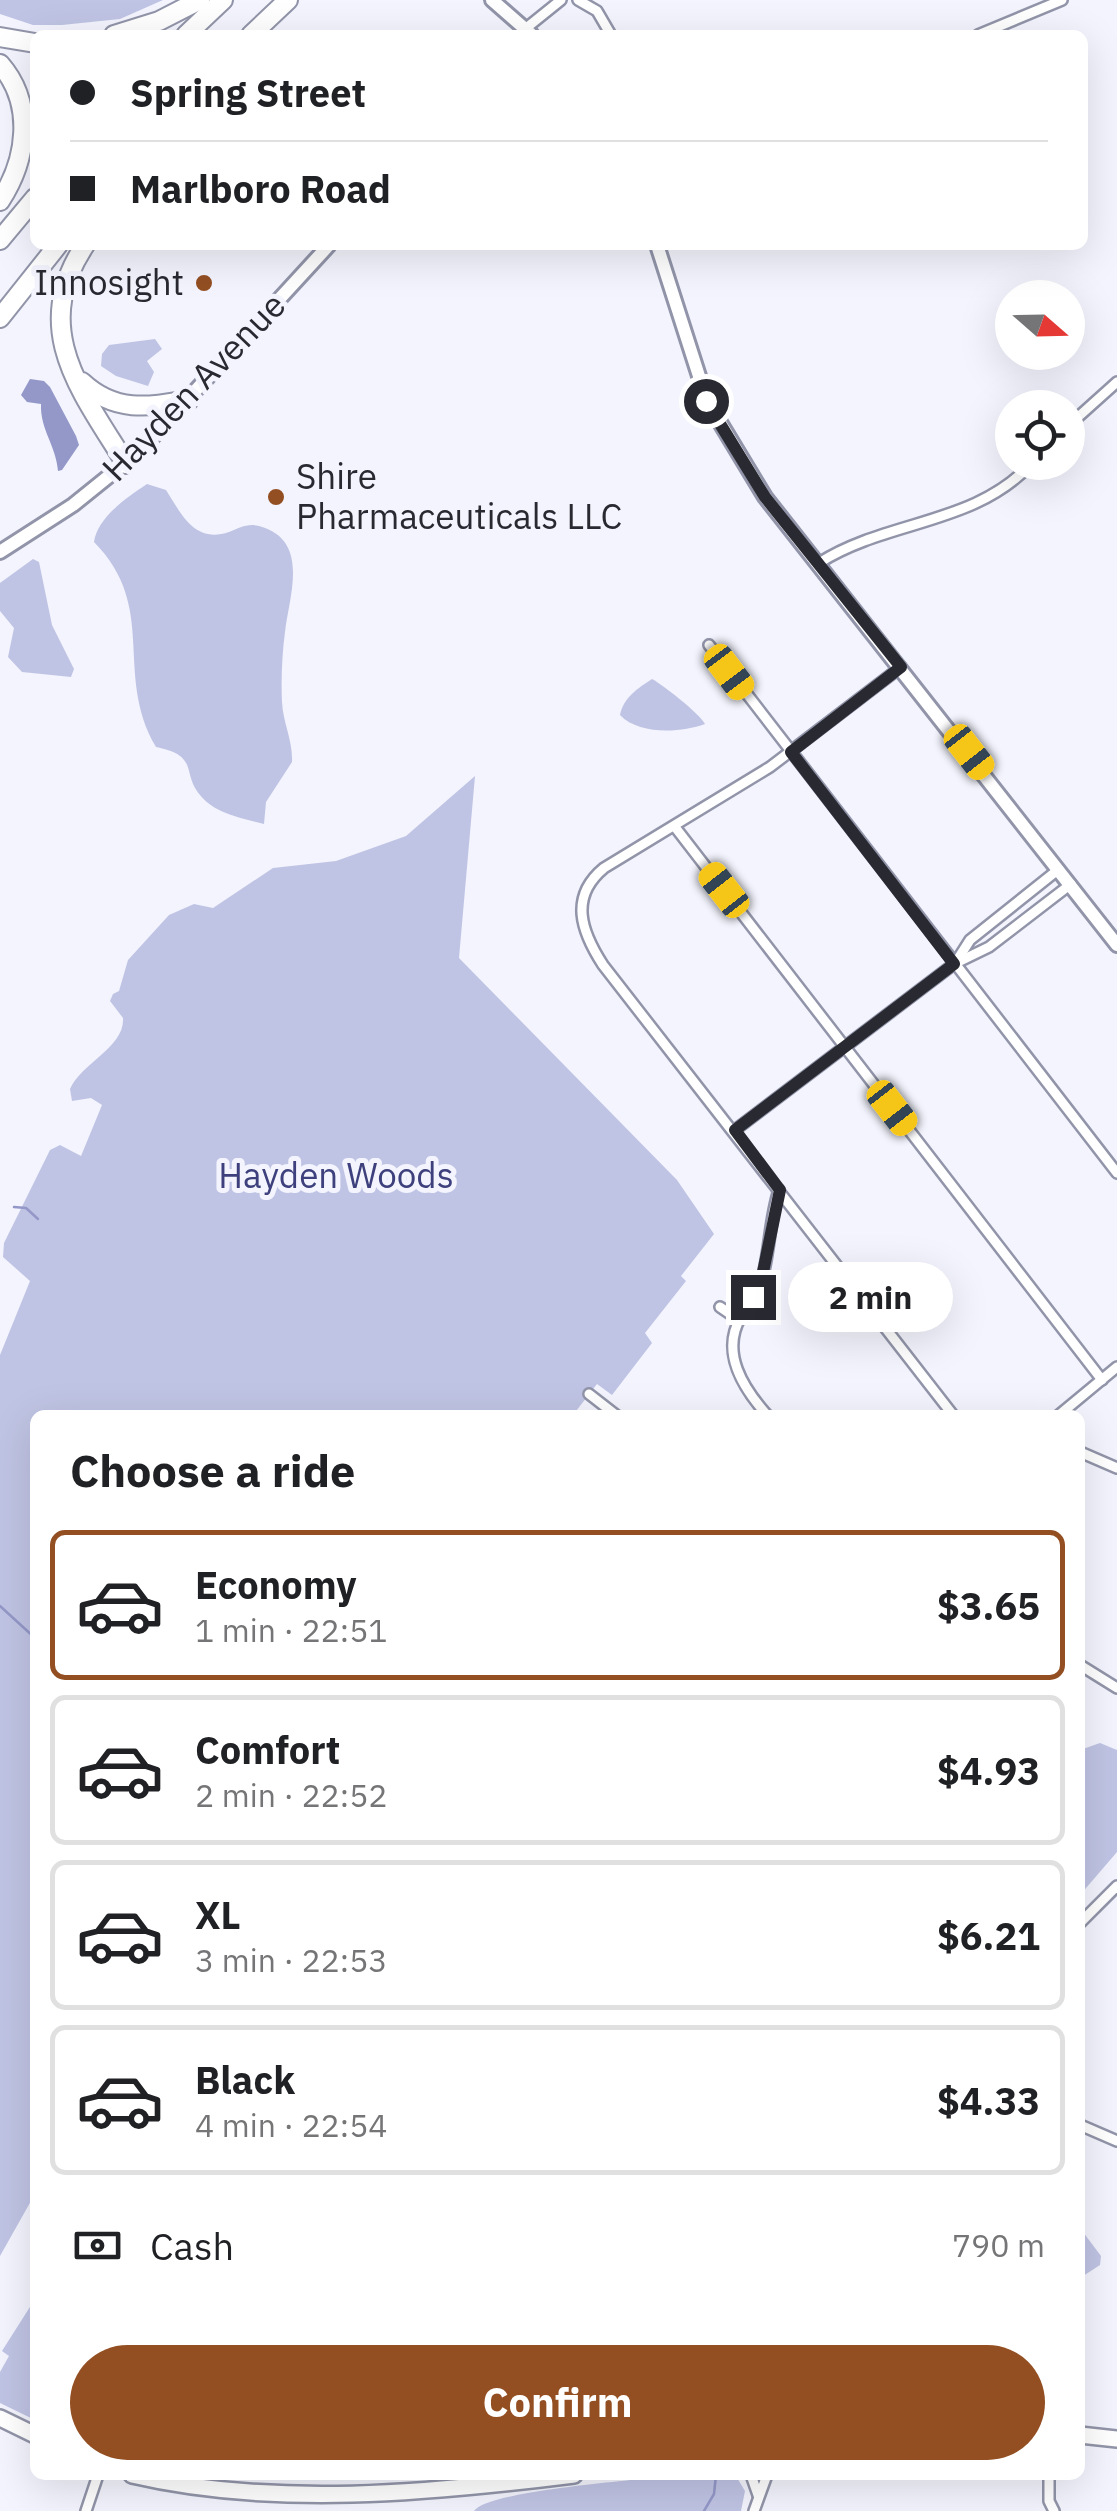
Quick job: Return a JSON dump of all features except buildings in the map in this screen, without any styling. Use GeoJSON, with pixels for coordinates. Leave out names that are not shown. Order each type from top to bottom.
{"type":"FeatureCollection","features":[{"type":"Feature","properties":{"kind":"highway"},"geometry":{"type":"LineString","coordinates":[[130,30],[200,0]]}},
{"type":"Feature","properties":{"kind":"highway"},"geometry":{"type":"LineString","coordinates":[[191,30],[222,0]]}},
{"type":"Feature","properties":{"kind":"highway"},"geometry":{"type":"LineString","coordinates":[[256,30],[288,0]]}},
{"type":"Feature","properties":{"kind":"highway"},"geometry":{"type":"LineString","coordinates":[[0,37],[30,42]]}},
{"type":"Feature","properties":{"kind":"highway"},"geometry":{"type":"LineString","coordinates":[[0,64],[18,94],[24,127],[19,163],[0,202]]}},
{"type":"Feature","properties":{"kind":"highway"},"geometry":{"type":"LineString","coordinates":[[0,240],[30,204]]}},
{"type":"Feature","properties":{"kind":"highway"},"geometry":{"type":"LineString","coordinates":[[0,318],[54,250]]}},
{"type":"Feature","properties":{"kind":"highway"},"geometry":{"type":"LineString","coordinates":[[83,250],[66,280],[59,315],[63,348],[74,375],[126,464]]}},
{"type":"Feature","properties":{"kind":"highway"},"geometry":{"type":"LineString","coordinates":[[74,375],[98,395],[123,406],[150,407],[189,400]]}},
{"type":"Feature","properties":{"kind":"main road"},"geometry":{"type":"LineString","coordinates":[[492,0],[523,30]]}},
{"type":"Feature","properties":{"kind":"main road","name":"Hayden Avenue"},"geometry":{"type":"LineString","coordinates":[[0,552],[64,511],[126,464],[324,250]]}},
{"type":"Feature","properties":{"kind":"main road"},"geometry":{"type":"LineString","coordinates":[[659,250],[695,370],[715,419],[765,497],[1117,945]]}},
{"type":"Feature","properties":{"kind":"main road"},"geometry":{"type":"LineString","coordinates":[[0,2418],[30,2433]]}},
{"type":"Feature","properties":{"kind":"main road"},"geometry":{"type":"LineString","coordinates":[[1085,2436],[1117,2440]]}},
{"type":"Feature","properties":{"kind":"main road"},"geometry":{"type":"LineString","coordinates":[[153,2480],[178,2486],[370,2494],[520,2480]]}},
{"type":"Feature","properties":{"kind":"street"},"geometry":{"type":"LineString","coordinates":[[529,30],[561,0]]}},
{"type":"Feature","properties":{"kind":"street"},"geometry":{"type":"LineString","coordinates":[[578,0],[597,11],[608,30]]}},
{"type":"Feature","properties":{"kind":"street"},"geometry":{"type":"LineString","coordinates":[[990,30],[1062,0]]}},
{"type":"Feature","properties":{"kind":"street"},"geometry":{"type":"LineString","coordinates":[[1085,411],[1117,382]]}},
{"type":"Feature","properties":{"kind":"street"},"geometry":{"type":"LineString","coordinates":[[819,563],[861,542],[982,503],[1011,480]]}},
{"type":"Feature","properties":{"kind":"street"},"geometry":{"type":"LineString","coordinates":[[709,645],[1117,1173]]}},
{"type":"Feature","properties":{"kind":"street"},"geometry":{"type":"LineString","coordinates":[[901,667],[791,752],[589,880],[580,913],[587,940],[603,965],[949,1410]]}},
{"type":"Feature","properties":{"kind":"street"},"geometry":{"type":"LineString","coordinates":[[675,827],[1102,1380]]}},
{"type":"Feature","properties":{"kind":"street"},"geometry":{"type":"LineString","coordinates":[[954,964],[970,940],[1060,869]]}},
{"type":"Feature","properties":{"kind":"street"},"geometry":{"type":"LineString","coordinates":[[735,1130],[954,964],[989,947],[1071,884]]}},
{"type":"Feature","properties":{"kind":"street"},"geometry":{"type":"LineString","coordinates":[[763,1410],[751,1397],[735,1365],[732,1334],[762,1277],[780,1190]]}},
{"type":"Feature","properties":{"kind":"street"},"geometry":{"type":"LineString","coordinates":[[720,1307],[739,1320]]}},
{"type":"Feature","properties":{"kind":"street"},"geometry":{"type":"LineString","coordinates":[[1065,1410],[1117,1368]]}},
{"type":"Feature","properties":{"kind":"street"},"geometry":{"type":"LineString","coordinates":[[589,1394],[610,1410]]}},
{"type":"Feature","properties":{"kind":"street"},"geometry":{"type":"LineString","coordinates":[[1085,1454],[1117,1468]]}},
{"type":"Feature","properties":{"kind":"street"},"geometry":{"type":"LineString","coordinates":[[1085,1667],[1117,1688]]}},
{"type":"Feature","properties":{"kind":"street"},"geometry":{"type":"LineString","coordinates":[[1085,1918],[1117,1886]]}},
{"type":"Feature","properties":{"kind":"street"},"geometry":{"type":"LineString","coordinates":[[1085,2127],[1117,2141]]}},
{"type":"Feature","properties":{"kind":"street"},"geometry":{"type":"LineString","coordinates":[[86,2511],[96,2480]]}},
{"type":"Feature","properties":{"kind":"street"},"geometry":{"type":"LineString","coordinates":[[756,2503],[766,2480]]}},
{"type":"Feature","properties":{"kind":"street"},"geometry":{"type":"LineString","coordinates":[[1049,2480],[1049,2501],[1054,2511]]}},
{"type":"Feature","properties":{"kind":"green space"},"geometry":{"type":"Polygon","coordinates":[[[0,0],[163,0],[120,19],[33,25],[0,14],[0,0]]]}},
{"type":"Feature","properties":{"kind":"green space"},"geometry":{"type":"Polygon","coordinates":[[[155,339],[162,349],[147,361],[154,372],[148,386],[116,376],[101,366],[102,354],[109,345],[155,339]]]}},
{"type":"Feature","properties":{"kind":"green space"},"geometry":{"type":"Polygon","coordinates":[[[147,484],[166,490],[183,517],[206,534],[259,526],[286,543],[291,556],[292,586],[282,685],[292,762],[266,802],[264,824],[229,814],[206,801],[194,787],[184,760],[156,747],[144,720],[125,591],[114,567],[94,542],[107,517],[147,484]]]}},
{"type":"Feature","properties":{"kind":"green space"},"geometry":{"type":"Polygon","coordinates":[[[33,559],[39,562],[52,625],[74,669],[71,677],[22,672],[8,657],[14,628],[0,611],[0,583],[33,559]]]}},
{"type":"Feature","properties":{"kind":"green space"},"geometry":{"type":"Polygon","coordinates":[[[652,679],[705,724],[684,729],[649,729],[620,715],[628,699],[652,679]]]}},
{"type":"Feature","properties":{"kind":"green space","name":"Hayden Woods"},"geometry":{"type":"Polygon","coordinates":[[[475,776],[459,958],[677,1180],[714,1234],[681,1276],[686,1281],[645,1333],[652,1343],[612,1395],[597,1384],[577,1410],[30,1410],[30,2203],[0,2256],[0,1355],[30,1281],[3,1257],[4,1243],[50,1150],[60,1145],[81,1156],[102,1105],[91,1098],[72,1101],[70,1089],[117,1038],[123,1018],[110,1001],[119,991],[128,960],[169,915],[194,904],[213,908],[273,868],[336,861],[406,836],[475,776]]]}},
{"type":"Feature","properties":{"kind":"green space"},"geometry":{"type":"Polygon","coordinates":[[[1100,1743],[1117,1750],[1117,1852],[1085,1889],[1085,1748],[1100,1743]]]}},
{"type":"Feature","properties":{"kind":"green space"},"geometry":{"type":"Polygon","coordinates":[[[1085,2235],[1101,2256],[1100,2265],[1085,2275],[1085,2235]]]}},
{"type":"Feature","properties":{"kind":"green space"},"geometry":{"type":"Polygon","coordinates":[[[30,2307],[30,2418],[0,2403],[0,2372],[9,2356],[2,2351],[30,2307]]]}},
{"type":"Feature","properties":{"kind":"green space"},"geometry":{"type":"Polygon","coordinates":[[[738,2480],[745,2491],[741,2511],[474,2511],[508,2497],[606,2483],[738,2480]]]}},
{"type":"Feature","properties":{"kind":"shaded area"},"geometry":{"type":"Polygon","coordinates":[[[30,379],[44,381],[50,387],[76,436],[79,445],[62,470],[58,471],[41,404],[27,402],[21,395],[30,379]]]}},
{"type":"Feature","properties":{"kind":"waterway"},"geometry":{"type":"LineString","coordinates":[[14,1207],[26,1208],[38,1219]]}},
{"type":"Feature","properties":{"kind":"waterway"},"geometry":{"type":"LineString","coordinates":[[0,1606],[30,1633]]}},
{"type":"Feature","properties":{"kind":"waterway"},"geometry":{"type":"LineString","coordinates":[[704,2511],[714,2494],[715,2480]]}},
{"type":"Feature","properties":{"kind":"place","name":"Innosight"},"geometry":{"type":"Point","coordinates":[204,283]}},
{"type":"Feature","properties":{"kind":"place","name":"Shire Pharmaceuticals LLC"},"geometry":{"type":"Point","coordinates":[276,497]}},
{"type":"Feature","properties":{"kind":"route"},"geometry":{"type":"LineString","coordinates":[[706,401],[765,497],[901,667],[791,752],[954,964],[735,1130],[780,1190],[762,1277],[753,1297]]}}]}
